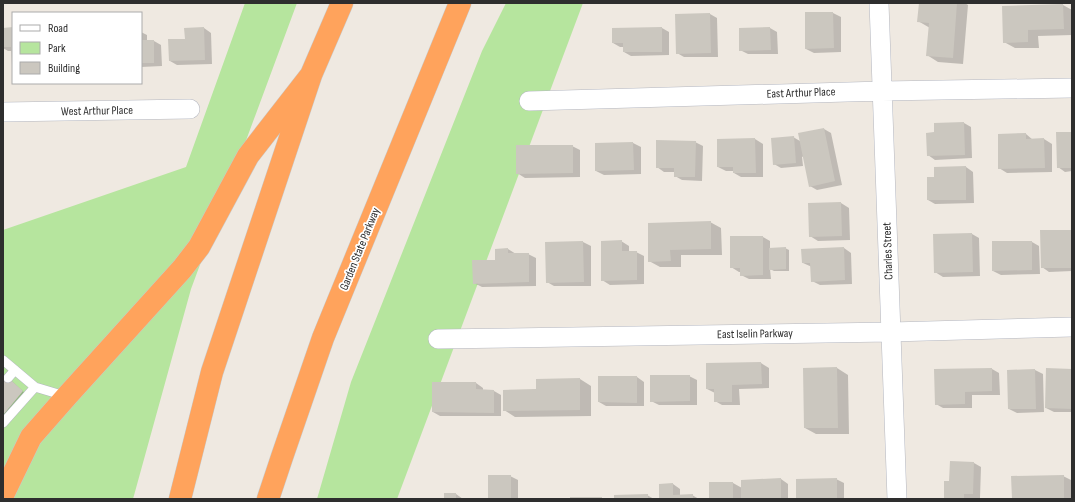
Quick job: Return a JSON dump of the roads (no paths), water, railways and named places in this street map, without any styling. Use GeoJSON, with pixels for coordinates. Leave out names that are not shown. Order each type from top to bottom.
{"type":"FeatureCollection","features":[{"type":"Feature","properties":{"kind":"highway"},"geometry":{"type":"LineString","coordinates":[[180,499],[212,372],[311,75],[342,3]]}},
{"type":"Feature","properties":{"kind":"highway","name":"Garden State Parkway"},"geometry":{"type":"LineString","coordinates":[[268,499],[323,338],[460,3]]}},
{"type":"Feature","properties":{"kind":"highway"},"geometry":{"type":"LineString","coordinates":[[3,495],[31,438],[199,247],[248,156],[311,75]]}},
{"type":"Feature","properties":{"kind":"street","name":"Charles Street"},"geometry":{"type":"LineString","coordinates":[[879,3],[897,499]]}},
{"type":"Feature","properties":{"kind":"street","name":"East Arthur Place"},"geometry":{"type":"LineString","coordinates":[[529,101],[882,91],[1072,88]]}},
{"type":"Feature","properties":{"kind":"street","name":"West Arthur Place"},"geometry":{"type":"LineString","coordinates":[[3,112],[190,109]]}},
{"type":"Feature","properties":{"kind":"street","name":"East Iselin Parkway"},"geometry":{"type":"LineString","coordinates":[[438,339],[891,332],[1072,327]]}},
{"type":"Feature","properties":{"kind":"lane"},"geometry":{"type":"LineString","coordinates":[[3,360],[35,387],[67,396]]}},
{"type":"Feature","properties":{"kind":"lane"},"geometry":{"type":"LineString","coordinates":[[8,378],[15,370]]}},
{"type":"Feature","properties":{"kind":"lane"},"geometry":{"type":"LineString","coordinates":[[3,423],[35,387]]}}]}
